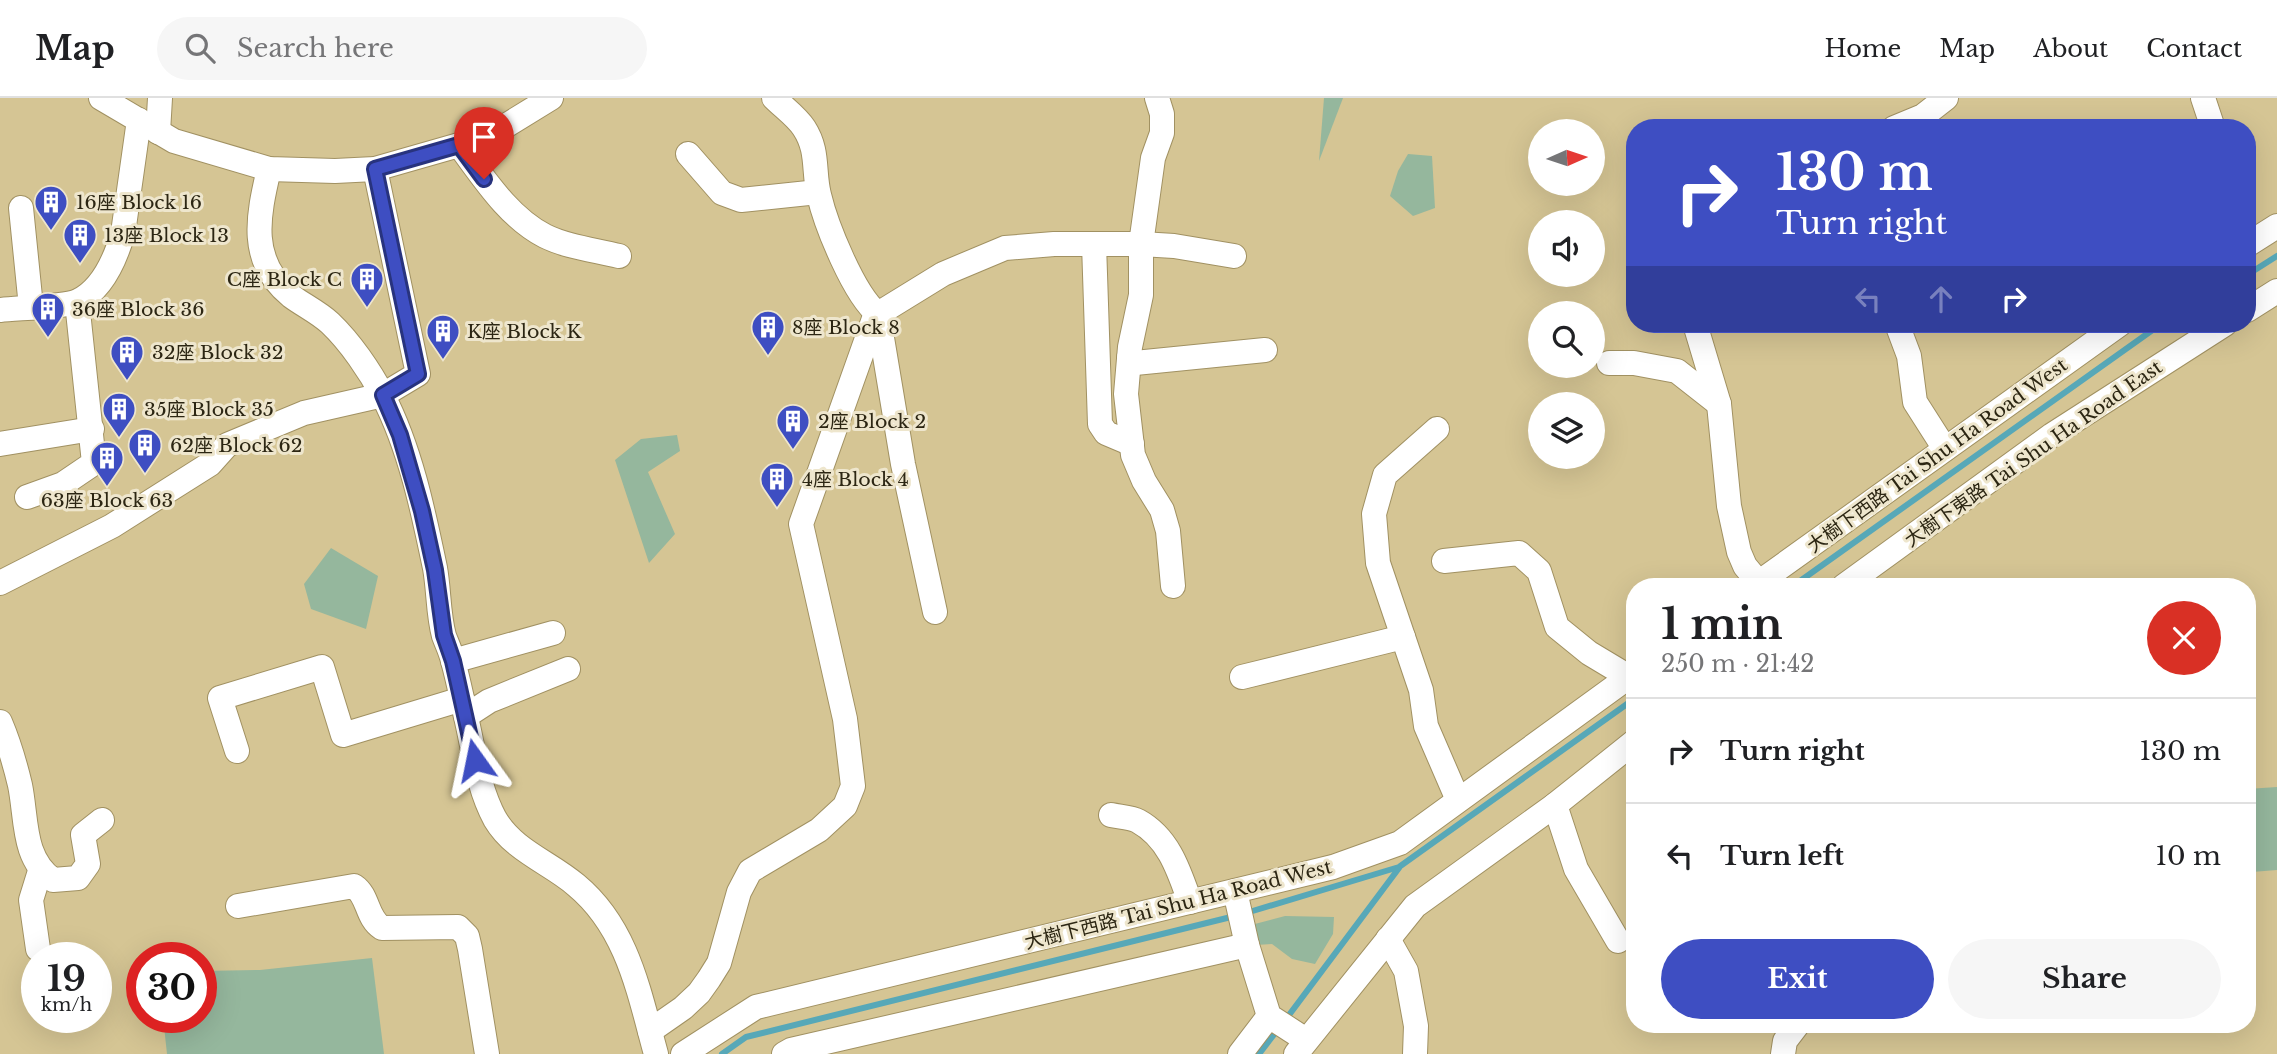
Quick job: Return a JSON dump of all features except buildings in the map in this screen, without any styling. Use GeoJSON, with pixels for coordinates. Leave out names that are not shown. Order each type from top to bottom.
{"type":"FeatureCollection","features":[{"type":"Feature","properties":{"kind":"street"},"geometry":{"type":"LineString","coordinates":[[101,98],[174,141],[269,169],[335,171],[375,169],[459,145],[499,130],[551,98]]}},
{"type":"Feature","properties":{"kind":"street"},"geometry":{"type":"LineString","coordinates":[[0,310],[77,302],[107,272],[119,247],[149,126],[160,98]]}},
{"type":"Feature","properties":{"kind":"street"},"geometry":{"type":"LineString","coordinates":[[774,98],[804,127],[816,157],[818,192],[827,222],[862,296],[877,313],[903,464],[935,612]]}},
{"type":"Feature","properties":{"kind":"street"},"geometry":{"type":"LineString","coordinates":[[1157,98],[1162,114],[1162,133],[1153,158],[1141,244],[1141,295],[1129,358],[1126,394],[1138,469],[1162,510],[1172,561],[1173,586]]}},
{"type":"Feature","properties":{"kind":"street"},"geometry":{"type":"LineString","coordinates":[[1916,119],[1946,98]]}},
{"type":"Feature","properties":{"kind":"street"},"geometry":{"type":"LineString","coordinates":[[2203,98],[2210,119]]}},
{"type":"Feature","properties":{"kind":"street"},"geometry":{"type":"LineString","coordinates":[[459,145],[497,195],[545,236],[619,256]]}},
{"type":"Feature","properties":{"kind":"street"},"geometry":{"type":"LineString","coordinates":[[688,154],[722,193],[741,200],[818,192]]}},
{"type":"Feature","properties":{"kind":"street"},"geometry":{"type":"LineString","coordinates":[[269,169],[259,214],[259,239],[267,270],[289,294],[330,323],[383,395],[400,435],[422,511],[435,570],[444,635],[453,661],[483,790],[495,819],[513,843],[576,885],[602,911],[620,937],[644,1006],[653,1043]]}},
{"type":"Feature","properties":{"kind":"street"},"geometry":{"type":"LineString","coordinates":[[0,583],[112,526],[210,464],[227,445],[304,413],[383,395],[418,374],[375,169]]}},
{"type":"Feature","properties":{"kind":"street"},"geometry":{"type":"LineString","coordinates":[[21,208],[31,307]]}},
{"type":"Feature","properties":{"kind":"street"},"geometry":{"type":"LineString","coordinates":[[2256,239],[2277,226]]}},
{"type":"Feature","properties":{"kind":"street"},"geometry":{"type":"LineString","coordinates":[[653,1043],[699,993],[719,963],[739,892],[750,871],[819,830],[845,806],[853,786],[845,719],[801,524],[877,313],[943,274],[1005,248],[1054,244],[1141,244],[1185,247],[1234,256]]}},
{"type":"Feature","properties":{"kind":"street"},"geometry":{"type":"LineString","coordinates":[[1094,244],[1100,424],[1106,433],[1132,444]]}},
{"type":"Feature","properties":{"kind":"street"},"geometry":{"type":"LineString","coordinates":[[2256,304],[2277,291]]}},
{"type":"Feature","properties":{"kind":"street"},"geometry":{"type":"LineString","coordinates":[[27,497],[63,484],[94,463],[77,302]]}},
{"type":"Feature","properties":{"kind":"street"},"geometry":{"type":"LineString","coordinates":[[1698,333],[1719,404],[1730,506],[1739,552],[1753,578]]}},
{"type":"Feature","properties":{"kind":"street"},"geometry":{"type":"LineString","coordinates":[[1900,333],[1909,356],[1915,402],[1945,449]]}},
{"type":"Feature","properties":{"kind":"street","name":"大樹下西路 Tai Shu Ha Road West"},"geometry":{"type":"LineString","coordinates":[[1765,578],[2107,333]]}},
{"type":"Feature","properties":{"kind":"street","name":"大樹下東路 Tai Shu Ha Road East"},"geometry":{"type":"LineString","coordinates":[[1855,578],[2052,436],[2211,333]]}},
{"type":"Feature","properties":{"kind":"street"},"geometry":{"type":"LineString","coordinates":[[1129,358],[1135,363],[1265,350]]}},
{"type":"Feature","properties":{"kind":"street"},"geometry":{"type":"LineString","coordinates":[[1609,363],[1634,363],[1677,371],[1719,404]]}},
{"type":"Feature","properties":{"kind":"street"},"geometry":{"type":"LineString","coordinates":[[0,444],[92,429]]}},
{"type":"Feature","properties":{"kind":"street"},"geometry":{"type":"LineString","coordinates":[[1437,429],[1385,475],[1374,514],[1378,563],[1421,690],[1426,726],[1458,800]]}},
{"type":"Feature","properties":{"kind":"street"},"geometry":{"type":"LineString","coordinates":[[1444,561],[1519,553],[1539,571],[1557,626],[1589,653],[1626,672]]}},
{"type":"Feature","properties":{"kind":"street"},"geometry":{"type":"LineString","coordinates":[[453,661],[553,633]]}},
{"type":"Feature","properties":{"kind":"street"},"geometry":{"type":"LineString","coordinates":[[1242,677],[1404,637]]}},
{"type":"Feature","properties":{"kind":"street"},"geometry":{"type":"LineString","coordinates":[[237,751],[220,698],[323,667],[343,735],[489,701],[568,670]]}},
{"type":"Feature","properties":{"kind":"street","name":"大樹下西路 Tai Shu Ha Road West"},"geometry":{"type":"LineString","coordinates":[[683,1054],[756,1007],[1333,867],[1399,843],[1626,679]]}},
{"type":"Feature","properties":{"kind":"street"},"geometry":{"type":"LineString","coordinates":[[0,722],[9,742],[20,788],[28,840],[40,871],[53,880],[78,878],[88,864],[83,835],[102,820]]}},
{"type":"Feature","properties":{"kind":"street"},"geometry":{"type":"LineString","coordinates":[[1235,891],[1247,945],[1272,1019],[1301,1044],[1415,906],[1555,805],[1626,748]]}},
{"type":"Feature","properties":{"kind":"street"},"geometry":{"type":"LineString","coordinates":[[1555,805],[1576,869],[1618,942]]}},
{"type":"Feature","properties":{"kind":"street"},"geometry":{"type":"LineString","coordinates":[[1111,815],[1136,820],[1160,838],[1177,866],[1190,902]]}},
{"type":"Feature","properties":{"kind":"street"},"geometry":{"type":"LineString","coordinates":[[37,942],[31,900],[40,871]]}},
{"type":"Feature","properties":{"kind":"street"},"geometry":{"type":"LineString","coordinates":[[238,906],[354,886],[360,890],[373,922],[382,928],[458,927],[467,936],[470,948],[487,1054]]}},
{"type":"Feature","properties":{"kind":"street"},"geometry":{"type":"LineString","coordinates":[[1388,939],[1406,971],[1416,1026],[1415,1054]]}},
{"type":"Feature","properties":{"kind":"street"},"geometry":{"type":"LineString","coordinates":[[784,1054],[791,1050],[1247,945]]}},
{"type":"Feature","properties":{"kind":"street"},"geometry":{"type":"LineString","coordinates":[[1240,1054],[1272,1019]]}},
{"type":"Feature","properties":{"kind":"street"},"geometry":{"type":"LineString","coordinates":[[1783,1054],[1785,1041],[1791,1033]]}},
{"type":"Feature","properties":{"kind":"green space"},"geometry":{"type":"Polygon","coordinates":[[[1324,98],[1343,98],[1319,161],[1324,98]]]}},
{"type":"Feature","properties":{"kind":"green space"},"geometry":{"type":"Polygon","coordinates":[[[1408,154],[1432,156],[1435,208],[1413,216],[1390,196],[1398,171],[1408,154]]]}},
{"type":"Feature","properties":{"kind":"green space"},"geometry":{"type":"Polygon","coordinates":[[[677,435],[680,451],[648,472],[675,534],[649,563],[615,460],[641,439],[677,435]]]}},
{"type":"Feature","properties":{"kind":"green space"},"geometry":{"type":"Polygon","coordinates":[[[331,548],[378,576],[366,629],[311,609],[304,584],[331,548]]]}},
{"type":"Feature","properties":{"kind":"green space"},"geometry":{"type":"Polygon","coordinates":[[[2277,787],[2277,870],[2256,872],[2256,788],[2277,787]]]}},
{"type":"Feature","properties":{"kind":"green space"},"geometry":{"type":"Polygon","coordinates":[[[1285,916],[1334,917],[1333,934],[1315,964],[1292,959],[1272,944],[1256,945],[1251,925],[1285,916]]]}},
{"type":"Feature","properties":{"kind":"green space"},"geometry":{"type":"Polygon","coordinates":[[[372,958],[384,1054],[167,1054],[165,1033],[217,1033],[217,971],[260,970],[372,958]]]}},
{"type":"Feature","properties":{"kind":"waterway"},"geometry":{"type":"LineString","coordinates":[[2256,269],[2277,256]]}},
{"type":"Feature","properties":{"kind":"waterway"},"geometry":{"type":"LineString","coordinates":[[1804,578],[2148,333]]}},
{"type":"Feature","properties":{"kind":"waterway"},"geometry":{"type":"LineString","coordinates":[[1246,913],[1399,867],[1626,705]]}},
{"type":"Feature","properties":{"kind":"waterway"},"geometry":{"type":"LineString","coordinates":[[1286,1019],[1399,868]]}},
{"type":"Feature","properties":{"kind":"waterway"},"geometry":{"type":"LineString","coordinates":[[722,1054],[746,1037],[1235,916]]}},
{"type":"Feature","properties":{"kind":"waterway"},"geometry":{"type":"LineString","coordinates":[[1259,1054],[1279,1028]]}},
{"type":"Feature","properties":{"kind":"place","name":"16座 Block 16"},"geometry":{"type":"Point","coordinates":[51,232]}},
{"type":"Feature","properties":{"kind":"place","name":"13座 Block 13"},"geometry":{"type":"Point","coordinates":[80,265]}},
{"type":"Feature","properties":{"kind":"place","name":"C座 Block C"},"geometry":{"type":"Point","coordinates":[367,309]}},
{"type":"Feature","properties":{"kind":"place","name":"36座 Block 36"},"geometry":{"type":"Point","coordinates":[48,339]}},
{"type":"Feature","properties":{"kind":"place","name":"8座 Block 8"},"geometry":{"type":"Point","coordinates":[768,357]}},
{"type":"Feature","properties":{"kind":"place","name":"K座 Block K"},"geometry":{"type":"Point","coordinates":[443,361]}},
{"type":"Feature","properties":{"kind":"place","name":"32座 Block 32"},"geometry":{"type":"Point","coordinates":[127,382]}},
{"type":"Feature","properties":{"kind":"place","name":"35座 Block 35"},"geometry":{"type":"Point","coordinates":[119,439]}},
{"type":"Feature","properties":{"kind":"place","name":"2座 Block 2"},"geometry":{"type":"Point","coordinates":[793,451]}},
{"type":"Feature","properties":{"kind":"place","name":"62座 Block 62"},"geometry":{"type":"Point","coordinates":[145,475]}},
{"type":"Feature","properties":{"kind":"place","name":"63座 Block 63"},"geometry":{"type":"Point","coordinates":[107,488]}},
{"type":"Feature","properties":{"kind":"place","name":"4座 Block 4"},"geometry":{"type":"Point","coordinates":[777,509]}},
{"type":"Feature","properties":{"kind":"route"},"geometry":{"type":"LineString","coordinates":[[475,760],[453,661],[444,635],[435,570],[422,511],[400,435],[383,395],[418,374],[375,169],[459,145],[484,179]]}}]}
